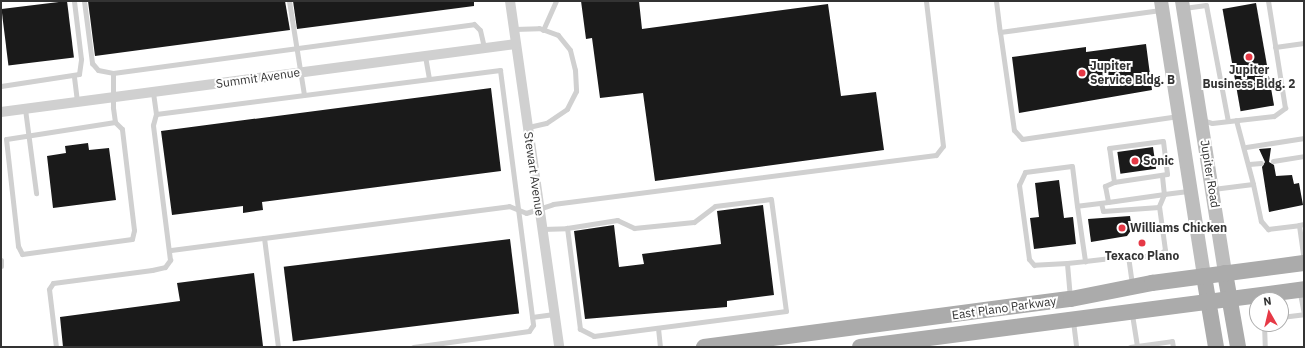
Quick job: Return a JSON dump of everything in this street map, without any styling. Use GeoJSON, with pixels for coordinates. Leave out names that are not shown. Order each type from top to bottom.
{"type":"FeatureCollection","features":[{"type":"Feature","properties":{"kind":"main road"},"geometry":{"type":"LineString","coordinates":[[1161,6],[1183,4]]}},
{"type":"Feature","properties":{"kind":"main road","name":"Jupiter Road"},"geometry":{"type":"LineString","coordinates":[[1183,4],[1229,299],[1238,347]]}},
{"type":"Feature","properties":{"kind":"main road","name":"Jupiter Road"},"geometry":{"type":"LineString","coordinates":[[1161,6],[1216,347]]}},
{"type":"Feature","properties":{"kind":"main road"},"geometry":{"type":"LineString","coordinates":[[1179,119],[1201,120]]}},
{"type":"Feature","properties":{"kind":"main road","name":"East Plano Parkway"},"geometry":{"type":"LineString","coordinates":[[708,347],[764,343],[1070,299],[1204,276],[1304,262]]}},
{"type":"Feature","properties":{"kind":"main road","name":"East Plano Parkway"},"geometry":{"type":"LineString","coordinates":[[860,347],[1302,290]]}},
{"type":"Feature","properties":{"kind":"main road"},"geometry":{"type":"LineString","coordinates":[[1070,299],[1073,320]]}},
{"type":"Feature","properties":{"kind":"street","name":"Stewart Avenue"},"geometry":{"type":"LineString","coordinates":[[510,1],[559,347]]}},
{"type":"Feature","properties":{"kind":"street","name":"Summit Avenue"},"geometry":{"type":"LineString","coordinates":[[1,112],[516,44]]}},
{"type":"Feature","properties":{"kind":"lane"},"geometry":{"type":"LineString","coordinates":[[74,1],[81,66],[74,77],[77,102]]}},
{"type":"Feature","properties":{"kind":"lane"},"geometry":{"type":"LineString","coordinates":[[84,1],[92,63],[98,70],[113,72],[474,24],[480,30],[484,48]]}},
{"type":"Feature","properties":{"kind":"lane"},"geometry":{"type":"LineString","coordinates":[[289,1],[295,49],[304,95]]}},
{"type":"Feature","properties":{"kind":"lane"},"geometry":{"type":"LineString","coordinates":[[543,30],[556,1]]}},
{"type":"Feature","properties":{"kind":"lane"},"geometry":{"type":"LineString","coordinates":[[170,250],[509,206],[526,213],[540,209],[936,155],[943,146],[926,1]]}},
{"type":"Feature","properties":{"kind":"lane"},"geometry":{"type":"LineString","coordinates":[[996,1],[1014,130],[1022,139],[1179,119]]}},
{"type":"Feature","properties":{"kind":"lane"},"geometry":{"type":"LineString","coordinates":[[1201,120],[1212,123],[1274,116],[1285,108],[1268,1]]}},
{"type":"Feature","properties":{"kind":"lane"},"geometry":{"type":"LineString","coordinates":[[1183,4],[1205,3],[1228,121]]}},
{"type":"Feature","properties":{"kind":"lane"},"geometry":{"type":"LineString","coordinates":[[1000,32],[1161,6]]}},
{"type":"Feature","properties":{"kind":"lane"},"geometry":{"type":"LineString","coordinates":[[514,29],[543,30],[558,35],[570,50],[576,91],[567,109],[546,123],[528,127]]}},
{"type":"Feature","properties":{"kind":"lane"},"geometry":{"type":"LineString","coordinates":[[1275,47],[1304,43]]}},
{"type":"Feature","properties":{"kind":"lane"},"geometry":{"type":"LineString","coordinates":[[425,56],[429,79]]}},
{"type":"Feature","properties":{"kind":"lane"},"geometry":{"type":"LineString","coordinates":[[156,114],[500,70],[532,317],[528,331],[413,347]]}},
{"type":"Feature","properties":{"kind":"lane"},"geometry":{"type":"LineString","coordinates":[[113,72],[115,122],[122,129],[134,230],[132,239],[25,254],[18,246],[5,149],[6,139],[10,136],[115,122]]}},
{"type":"Feature","properties":{"kind":"lane"},"geometry":{"type":"LineString","coordinates":[[1,86],[74,77]]}},
{"type":"Feature","properties":{"kind":"lane"},"geometry":{"type":"LineString","coordinates":[[56,347],[49,290],[53,283],[165,267],[170,250],[153,125],[156,114],[154,92]]}},
{"type":"Feature","properties":{"kind":"lane"},"geometry":{"type":"LineString","coordinates":[[25,109],[36,193]]}},
{"type":"Feature","properties":{"kind":"lane"},"geometry":{"type":"LineString","coordinates":[[1236,120],[1246,147],[1261,221],[1268,229],[1302,224],[1304,262]]}},
{"type":"Feature","properties":{"kind":"lane"},"geometry":{"type":"LineString","coordinates":[[1246,147],[1304,138]]}},
{"type":"Feature","properties":{"kind":"lane"},"geometry":{"type":"LineString","coordinates":[[1108,202],[1105,186],[1114,182],[1162,176],[1167,174],[1163,142],[1109,148],[1114,182]]}},
{"type":"Feature","properties":{"kind":"lane"},"geometry":{"type":"LineString","coordinates":[[1273,161],[1304,156]]}},
{"type":"Feature","properties":{"kind":"lane"},"geometry":{"type":"LineString","coordinates":[[1249,164],[1261,163]]}},
{"type":"Feature","properties":{"kind":"lane"},"geometry":{"type":"LineString","coordinates":[[1085,261],[1072,166],[1024,172],[1019,185],[1029,259],[1034,265],[1067,263],[1085,261],[1128,256],[1157,256],[1164,250],[1159,207],[1164,194],[1162,176]]}},
{"type":"Feature","properties":{"kind":"lane"},"geometry":{"type":"LineString","coordinates":[[1212,189],[1253,184]]}},
{"type":"Feature","properties":{"kind":"lane"},"geometry":{"type":"LineString","coordinates":[[1077,206],[1191,191]]}},
{"type":"Feature","properties":{"kind":"lane"},"geometry":{"type":"LineString","coordinates":[[542,229],[566,228],[617,220],[634,228],[694,222],[715,206],[771,199],[786,311],[594,336],[580,329],[566,228]]}},
{"type":"Feature","properties":{"kind":"lane"},"geometry":{"type":"LineString","coordinates":[[1101,203],[1103,211],[1159,207]]}},
{"type":"Feature","properties":{"kind":"lane"},"geometry":{"type":"LineString","coordinates":[[264,238],[278,347]]}},
{"type":"Feature","properties":{"kind":"lane"},"geometry":{"type":"LineString","coordinates":[[1128,256],[1132,288]]}},
{"type":"Feature","properties":{"kind":"lane"},"geometry":{"type":"LineString","coordinates":[[1,260],[1,266]]}},
{"type":"Feature","properties":{"kind":"lane"},"geometry":{"type":"LineString","coordinates":[[1067,263],[1070,299]]}},
{"type":"Feature","properties":{"kind":"lane"},"geometry":{"type":"LineString","coordinates":[[1289,316],[1304,314],[1302,290]]}},
{"type":"Feature","properties":{"kind":"lane"},"geometry":{"type":"LineString","coordinates":[[1132,313],[1137,346]]}},
{"type":"Feature","properties":{"kind":"lane"},"geometry":{"type":"LineString","coordinates":[[532,317],[554,314]]}},
{"type":"Feature","properties":{"kind":"lane"},"geometry":{"type":"LineString","coordinates":[[1073,320],[1076,347]]}},
{"type":"Feature","properties":{"kind":"lane"},"geometry":{"type":"LineString","coordinates":[[658,328],[660,347]]}},
{"type":"Feature","properties":{"kind":"lane"},"geometry":{"type":"LineString","coordinates":[[1264,332],[1265,347]]}},
{"type":"Feature","properties":{"kind":"lane"},"geometry":{"type":"LineString","coordinates":[[1130,347],[1172,341],[1173,347]]}},
{"type":"Feature","properties":{"kind":"building"},"geometry":{"type":"Polygon","coordinates":[[[67,1],[74,58],[8,66],[1,9],[67,1]]]}},
{"type":"Feature","properties":{"kind":"building"},"geometry":{"type":"Polygon","coordinates":[[[88,1],[285,1],[290,30],[95,56],[88,1]]]}},
{"type":"Feature","properties":{"kind":"building"},"geometry":{"type":"Polygon","coordinates":[[[293,1],[474,1],[474,6],[297,29],[293,1]]]}},
{"type":"Feature","properties":{"kind":"building"},"geometry":{"type":"Polygon","coordinates":[[[581,1],[639,1],[642,29],[828,4],[841,96],[876,92],[884,150],[655,181],[643,93],[600,98],[592,38],[586,39],[581,1]]]}},
{"type":"Feature","properties":{"kind":"building","name":"Jupiter Business Bldg. 2"},"geometry":{"type":"Polygon","coordinates":[[[1256,3],[1274,105],[1241,111],[1223,9],[1256,3]]]}},
{"type":"Feature","properties":{"kind":"building","name":"Jupiter Service Bldg. B"},"geometry":{"type":"Polygon","coordinates":[[[1146,44],[1152,90],[1019,113],[1012,57],[1086,47],[1086,52],[1146,44]]]}},
{"type":"Feature","properties":{"kind":"building"},"geometry":{"type":"Polygon","coordinates":[[[491,88],[501,171],[262,202],[263,210],[243,213],[243,206],[172,215],[161,131],[491,88]]]}},
{"type":"Feature","properties":{"kind":"building"},"geometry":{"type":"Polygon","coordinates":[[[88,143],[89,150],[109,148],[116,200],[53,208],[47,156],[66,153],[65,146],[88,143]]]}},
{"type":"Feature","properties":{"kind":"building"},"geometry":{"type":"Polygon","coordinates":[[[1153,147],[1156,169],[1120,174],[1117,152],[1153,147]]]}},
{"type":"Feature","properties":{"kind":"building"},"geometry":{"type":"Polygon","coordinates":[[[1271,148],[1269,162],[1274,165],[1276,176],[1292,175],[1294,184],[1299,183],[1303,205],[1269,212],[1262,167],[1265,162],[1259,149],[1271,148]]]}},
{"type":"Feature","properties":{"kind":"building"},"geometry":{"type":"Polygon","coordinates":[[[1059,180],[1064,218],[1073,217],[1076,244],[1034,249],[1030,218],[1039,217],[1035,183],[1059,180]]]}},
{"type":"Feature","properties":{"kind":"building"},"geometry":{"type":"Polygon","coordinates":[[[763,205],[774,295],[727,301],[727,307],[585,319],[574,231],[614,225],[619,267],[644,264],[642,254],[721,244],[717,211],[763,205]]]}},
{"type":"Feature","properties":{"kind":"building"},"geometry":{"type":"Polygon","coordinates":[[[1130,216],[1132,229],[1127,236],[1091,242],[1088,219],[1130,216]]]}},
{"type":"Feature","properties":{"kind":"building"},"geometry":{"type":"Polygon","coordinates":[[[510,239],[519,313],[293,341],[284,267],[510,239]]]}},
{"type":"Feature","properties":{"kind":"building"},"geometry":{"type":"Polygon","coordinates":[[[254,273],[263,346],[63,347],[60,317],[180,301],[177,283],[254,273]]]}},
{"type":"Feature","properties":{"kind":"place","name":"Jupiter Business Bldg. 2"},"geometry":{"type":"Point","coordinates":[1249,57]}},
{"type":"Feature","properties":{"kind":"place","name":"Jupiter Service Bldg. B"},"geometry":{"type":"Point","coordinates":[1082,73]}},
{"type":"Feature","properties":{"kind":"place","name":"Sonic"},"geometry":{"type":"Point","coordinates":[1135,161]}},
{"type":"Feature","properties":{"kind":"place","name":"Williams Chicken"},"geometry":{"type":"Point","coordinates":[1122,228]}},
{"type":"Feature","properties":{"kind":"place","name":"Texaco Plano"},"geometry":{"type":"Point","coordinates":[1142,243]}}]}
